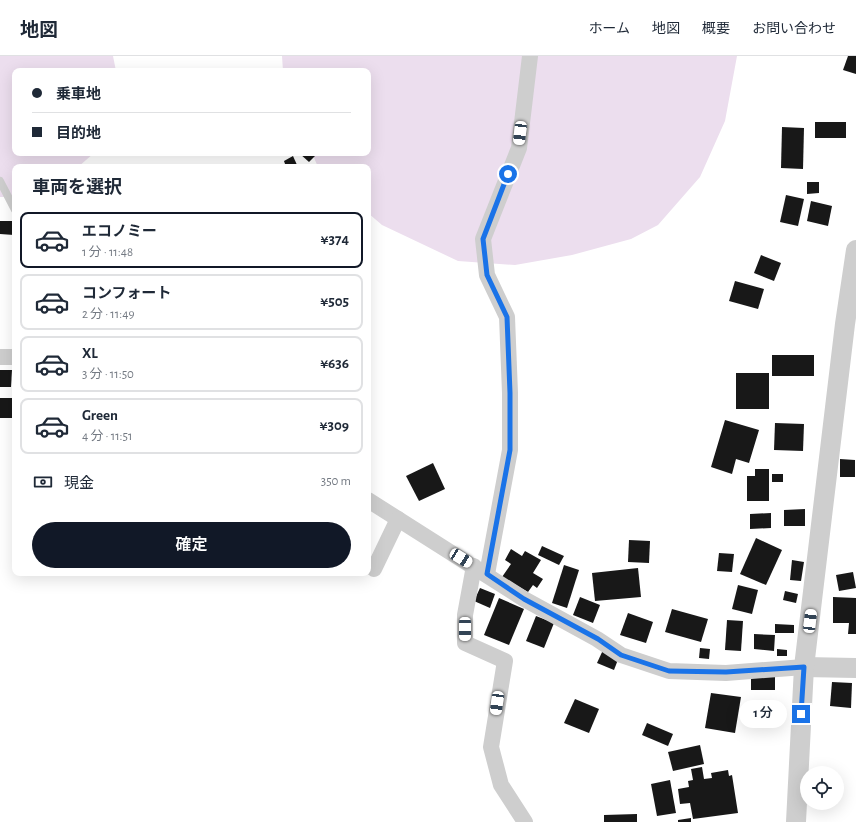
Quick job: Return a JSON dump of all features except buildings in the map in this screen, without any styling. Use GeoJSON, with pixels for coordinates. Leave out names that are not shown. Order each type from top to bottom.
{"type":"FeatureCollection","features":[{"type":"Feature","properties":{"kind":"street"},"geometry":{"type":"LineString","coordinates":[[525,822],[501,785],[490,747],[504,661],[465,643],[465,614],[480,570],[510,450],[510,393],[507,317],[487,275],[483,239],[518,148],[530,56]]}},
{"type":"Feature","properties":{"kind":"street"},"geometry":{"type":"LineString","coordinates":[[796,822],[804,667],[844,324],[856,250]]}},
{"type":"Feature","properties":{"kind":"street"},"geometry":{"type":"LineString","coordinates":[[0,357],[12,357]]}},
{"type":"Feature","properties":{"kind":"street"},"geometry":{"type":"LineString","coordinates":[[371,502],[524,599],[598,639],[621,655],[669,671],[726,672],[804,667],[856,668]]}},
{"type":"Feature","properties":{"kind":"street"},"geometry":{"type":"LineString","coordinates":[[374,569],[398,519]]}},
{"type":"Feature","properties":{"kind":"lane"},"geometry":{"type":"LineString","coordinates":[[0,181],[12,204]]}},
{"type":"Feature","properties":{"kind":"shaded area"},"geometry":{"type":"Polygon","coordinates":[[[0,56],[113,56],[115,68],[12,68],[12,156],[91,156],[81,164],[12,164],[12,197],[0,197],[0,56]]]}},
{"type":"Feature","properties":{"kind":"shaded area"},"geometry":{"type":"Polygon","coordinates":[[[282,56],[737,56],[725,121],[700,177],[658,225],[631,239],[572,255],[515,265],[458,261],[382,225],[371,216],[371,164],[317,164],[313,156],[371,156],[371,68],[283,68],[282,56]]]}},
{"type":"Feature","properties":{"kind":"route"},"geometry":{"type":"LineString","coordinates":[[508,174],[483,239],[487,275],[507,317],[510,393],[510,450],[487,574],[524,599],[598,639],[621,655],[669,671],[726,672],[804,667],[801,714]]}}]}
